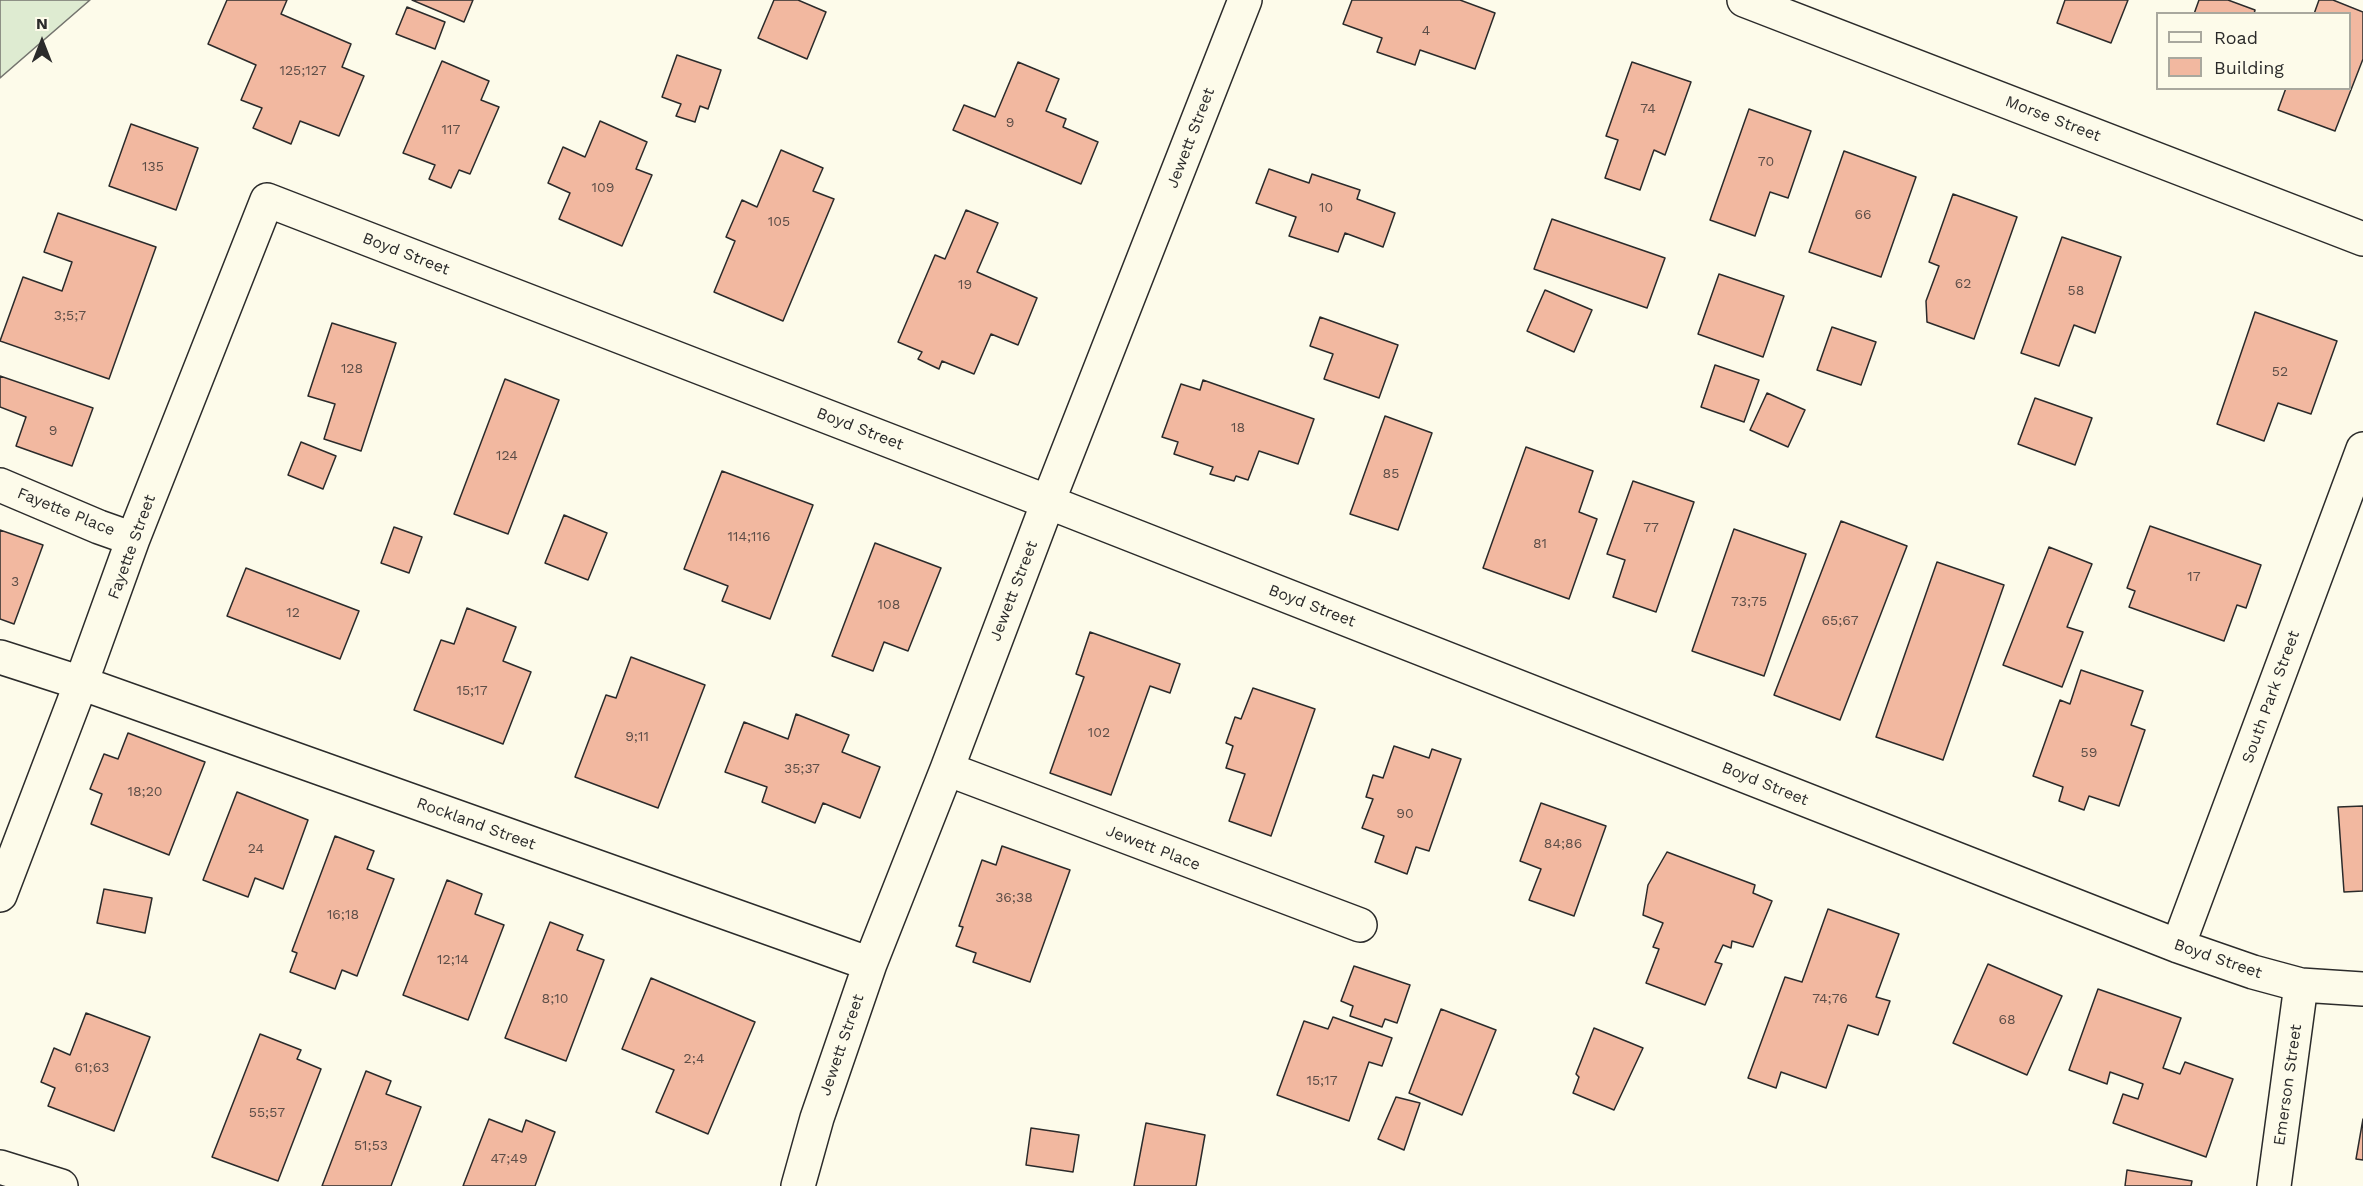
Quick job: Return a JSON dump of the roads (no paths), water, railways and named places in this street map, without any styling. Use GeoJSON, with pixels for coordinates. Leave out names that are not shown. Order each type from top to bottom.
{"type":"FeatureCollection","features":[{"type":"Feature","properties":{"kind":"street","name":"Jewett Street"},"geometry":{"type":"LineString","coordinates":[[798,1186],[817,1118],[870,964],[1245,0]]}},
{"type":"Feature","properties":{"kind":"street","name":"Morse Street"},"geometry":{"type":"LineString","coordinates":[[1744,0],[2363,239]]}},
{"type":"Feature","properties":{"kind":"street","name":"Boyd Street"},"geometry":{"type":"LineString","coordinates":[[267,200],[1048,502],[2178,946],[2253,972],[2301,985],[2363,989]]}},
{"type":"Feature","properties":{"kind":"street","name":"Fayette Street"},"geometry":{"type":"LineString","coordinates":[[0,895],[133,539],[267,200]]}},
{"type":"Feature","properties":{"kind":"street","name":"South Park Street"},"geometry":{"type":"LineString","coordinates":[[2178,946],[2363,449]]}},
{"type":"Feature","properties":{"kind":"street","name":"Fayette Place"},"geometry":{"type":"LineString","coordinates":[[0,485],[133,539]]}},
{"type":"Feature","properties":{"kind":"street","name":"Rockland Street"},"geometry":{"type":"LineString","coordinates":[[0,657],[81,683],[870,964]]}},
{"type":"Feature","properties":{"kind":"street","name":"Jewett Place"},"geometry":{"type":"LineString","coordinates":[[947,769],[1360,925]]}},
{"type":"Feature","properties":{"kind":"street","name":"Emerson Street"},"geometry":{"type":"LineString","coordinates":[[2274,1186],[2301,985]]}},
{"type":"Feature","properties":{"kind":"street"},"geometry":{"type":"LineString","coordinates":[[0,1167],[61,1186]]}}]}
